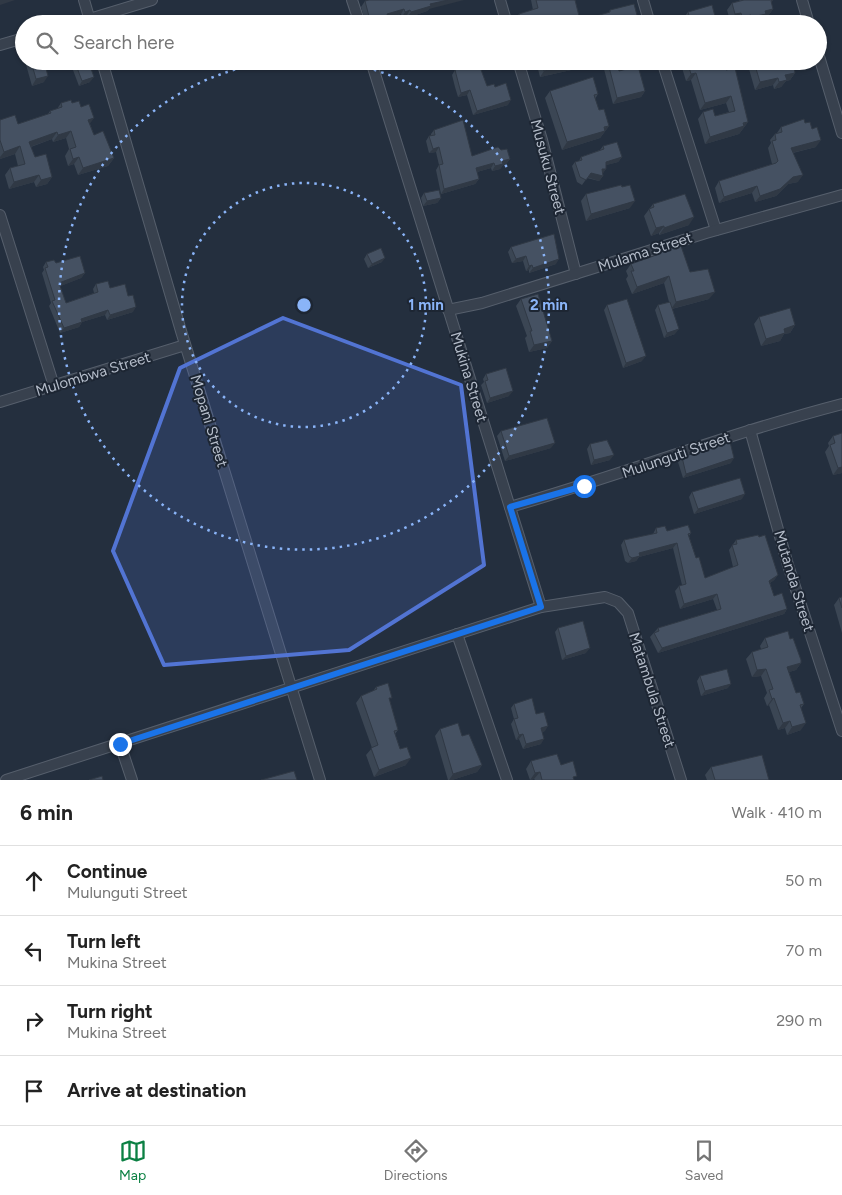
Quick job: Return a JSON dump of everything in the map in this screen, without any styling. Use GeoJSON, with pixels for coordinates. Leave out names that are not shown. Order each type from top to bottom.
{"type":"FeatureCollection","features":[{"type":"Feature","properties":{"kind":"street"},"geometry":{"type":"LineString","coordinates":[[84,0],[88,15]]}},
{"type":"Feature","properties":{"kind":"street"},"geometry":{"type":"LineString","coordinates":[[108,15],[152,0]]}},
{"type":"Feature","properties":{"kind":"street"},"geometry":{"type":"LineString","coordinates":[[352,0],[357,15]]}},
{"type":"Feature","properties":{"kind":"street"},"geometry":{"type":"LineString","coordinates":[[500,0],[504,15]]}},
{"type":"Feature","properties":{"kind":"street"},"geometry":{"type":"LineString","coordinates":[[643,0],[647,15]]}},
{"type":"Feature","properties":{"kind":"street"},"geometry":{"type":"LineString","coordinates":[[802,0],[807,15]]}},
{"type":"Feature","properties":{"kind":"street"},"geometry":{"type":"LineString","coordinates":[[0,45],[15,41]]}},
{"type":"Feature","properties":{"kind":"street","name":"Mopani Street"},"geometry":{"type":"LineString","coordinates":[[105,70],[185,346],[320,780]]}},
{"type":"Feature","properties":{"kind":"street","name":"Mukina Street"},"geometry":{"type":"LineString","coordinates":[[374,70],[541,607]]}},
{"type":"Feature","properties":{"kind":"street","name":"Musuku Street"},"geometry":{"type":"LineString","coordinates":[[521,70],[542,140],[576,274]]}},
{"type":"Feature","properties":{"kind":"street"},"geometry":{"type":"LineString","coordinates":[[665,70],[716,230]]}},
{"type":"Feature","properties":{"kind":"street"},"geometry":{"type":"LineString","coordinates":[[823,70],[842,133]]}},
{"type":"Feature","properties":{"kind":"street","name":"Mulama Street"},"geometry":{"type":"LineString","coordinates":[[448,310],[482,303],[716,230],[842,195]]}},
{"type":"Feature","properties":{"kind":"street"},"geometry":{"type":"LineString","coordinates":[[0,215],[54,386]]}},
{"type":"Feature","properties":{"kind":"street","name":"Mulombwa Street"},"geometry":{"type":"LineString","coordinates":[[0,402],[185,346]]}},
{"type":"Feature","properties":{"kind":"street","name":"Mulunguti Street"},"geometry":{"type":"LineString","coordinates":[[510,507],[584,486],[750,430],[842,404]]}},
{"type":"Feature","properties":{"kind":"street","name":"Mutanda Street"},"geometry":{"type":"LineString","coordinates":[[750,430],[788,565],[842,732]]}},
{"type":"Feature","properties":{"kind":"street","name":"Matambula Street"},"geometry":{"type":"LineString","coordinates":[[541,607],[605,598],[618,602],[628,613],[681,780]]}},
{"type":"Feature","properties":{"kind":"street"},"geometry":{"type":"LineString","coordinates":[[6,780],[541,607]]}},
{"type":"Feature","properties":{"kind":"street"},"geometry":{"type":"LineString","coordinates":[[457,634],[507,780]]}},
{"type":"Feature","properties":{"kind":"street"},"geometry":{"type":"LineString","coordinates":[[120,744],[132,780]]}},
{"type":"Feature","properties":{"kind":"highlighted area"},"geometry":{"type":"Polygon","coordinates":[[[283,318],[461,385],[484,565],[349,650],[164,665],[113,551],[180,368],[283,318]]]}},
{"type":"Feature","properties":{"kind":"building"},"geometry":{"type":"Polygon","coordinates":[[[448,0],[430,4],[431,6],[411,12],[410,10],[405,12],[404,9],[387,15],[369,15],[365,1],[448,0]]]}},
{"type":"Feature","properties":{"kind":"building"},"geometry":{"type":"Polygon","coordinates":[[[536,0],[575,0],[579,15],[519,14],[538,8],[536,0]]]}},
{"type":"Feature","properties":{"kind":"building"},"geometry":{"type":"Polygon","coordinates":[[[744,0],[773,0],[771,1],[773,9],[765,11],[766,14],[761,15],[742,15],[741,13],[735,14],[732,3],[744,0]]]}},
{"type":"Feature","properties":{"kind":"building"},"geometry":{"type":"Polygon","coordinates":[[[634,4],[637,15],[600,15],[610,12],[610,10],[634,4]]]}},
{"type":"Feature","properties":{"kind":"building"},"geometry":{"type":"Polygon","coordinates":[[[712,5],[715,15],[689,15],[688,12],[712,5]]]}},
{"type":"Feature","properties":{"kind":"building"},"geometry":{"type":"Polygon","coordinates":[[[34,70],[46,70],[48,76],[36,79],[34,70]]]}},
{"type":"Feature","properties":{"kind":"building"},"geometry":{"type":"Polygon","coordinates":[[[78,70],[92,70],[94,77],[82,81],[78,70]]]}},
{"type":"Feature","properties":{"kind":"building"},"geometry":{"type":"Polygon","coordinates":[[[455,70],[481,70],[487,86],[494,84],[495,87],[506,83],[511,100],[477,111],[470,90],[461,93],[455,70]]]}},
{"type":"Feature","properties":{"kind":"building"},"geometry":{"type":"Polygon","coordinates":[[[610,70],[639,70],[645,91],[617,98],[610,70]]]}},
{"type":"Feature","properties":{"kind":"building"},"geometry":{"type":"Polygon","coordinates":[[[690,70],[735,70],[748,122],[743,123],[744,126],[710,137],[703,112],[713,109],[715,116],[735,111],[731,96],[705,103],[696,73],[691,74],[690,70]]]}},
{"type":"Feature","properties":{"kind":"building"},"geometry":{"type":"Polygon","coordinates":[[[756,70],[794,70],[795,73],[785,75],[787,80],[779,82],[778,78],[760,82],[756,70]]]}},
{"type":"Feature","properties":{"kind":"building"},"geometry":{"type":"Polygon","coordinates":[[[593,77],[598,94],[594,95],[599,110],[604,109],[609,126],[604,127],[605,131],[567,142],[550,91],[593,77]]]}},
{"type":"Feature","properties":{"kind":"building"},"geometry":{"type":"Polygon","coordinates":[[[71,100],[72,103],[79,101],[81,107],[89,104],[94,118],[88,120],[94,135],[103,131],[114,158],[83,168],[79,157],[73,159],[70,149],[76,147],[71,131],[58,135],[57,132],[29,142],[35,157],[46,154],[52,177],[41,180],[39,175],[14,182],[10,168],[25,164],[20,146],[4,152],[0,140],[0,120],[15,115],[18,124],[51,113],[50,111],[62,107],[61,103],[71,100]]]}},
{"type":"Feature","properties":{"kind":"building"},"geometry":{"type":"Polygon","coordinates":[[[804,119],[805,123],[810,122],[812,129],[817,127],[821,140],[791,148],[803,175],[793,177],[780,189],[760,196],[757,186],[724,197],[719,181],[776,163],[778,161],[772,141],[776,140],[775,134],[782,132],[781,127],[804,119]]]}},
{"type":"Feature","properties":{"kind":"building"},"geometry":{"type":"Polygon","coordinates":[[[463,120],[472,156],[498,147],[501,150],[507,149],[510,159],[502,161],[503,164],[495,166],[494,163],[476,168],[479,179],[444,189],[439,165],[443,164],[439,147],[433,149],[429,136],[435,135],[434,130],[463,120]]]}},
{"type":"Feature","properties":{"kind":"building"},"geometry":{"type":"Polygon","coordinates":[[[617,142],[622,157],[606,162],[606,169],[602,169],[603,176],[591,173],[586,180],[580,177],[575,162],[582,160],[581,157],[604,149],[603,146],[617,142]]]}},
{"type":"Feature","properties":{"kind":"building"},"geometry":{"type":"Polygon","coordinates":[[[621,185],[622,187],[630,185],[635,201],[591,214],[586,194],[621,185]]]}},
{"type":"Feature","properties":{"kind":"building"},"geometry":{"type":"Polygon","coordinates":[[[439,190],[441,198],[427,201],[424,193],[439,190]]]}},
{"type":"Feature","properties":{"kind":"building"},"geometry":{"type":"Polygon","coordinates":[[[685,194],[694,217],[664,228],[664,226],[656,228],[649,209],[654,207],[653,204],[685,194]]]}},
{"type":"Feature","properties":{"kind":"building"},"geometry":{"type":"Polygon","coordinates":[[[554,234],[559,259],[533,268],[532,265],[529,266],[526,256],[516,259],[511,247],[554,234]]]}},
{"type":"Feature","properties":{"kind":"building"},"geometry":{"type":"Polygon","coordinates":[[[680,243],[690,272],[708,269],[715,292],[676,302],[669,276],[637,287],[631,271],[634,271],[631,264],[659,254],[658,250],[680,243]]]}},
{"type":"Feature","properties":{"kind":"building"},"geometry":{"type":"Polygon","coordinates":[[[381,248],[385,258],[372,264],[367,254],[381,248]]]}},
{"type":"Feature","properties":{"kind":"building"},"geometry":{"type":"Polygon","coordinates":[[[80,256],[85,273],[59,283],[66,303],[98,292],[96,284],[108,281],[110,288],[125,284],[128,296],[133,295],[136,307],[110,315],[108,310],[81,319],[82,322],[64,328],[52,301],[55,300],[45,268],[48,267],[46,262],[54,260],[56,263],[80,256]]]}},
{"type":"Feature","properties":{"kind":"building"},"geometry":{"type":"Polygon","coordinates":[[[538,294],[552,341],[534,345],[530,331],[532,331],[521,299],[538,294]]]}},
{"type":"Feature","properties":{"kind":"building"},"geometry":{"type":"Polygon","coordinates":[[[627,299],[646,356],[626,363],[607,305],[627,299]]]}},
{"type":"Feature","properties":{"kind":"building"},"geometry":{"type":"Polygon","coordinates":[[[670,302],[679,329],[667,333],[658,305],[670,302]]]}},
{"type":"Feature","properties":{"kind":"building"},"geometry":{"type":"Polygon","coordinates":[[[790,308],[795,325],[784,329],[785,333],[766,339],[759,317],[790,308]]]}},
{"type":"Feature","properties":{"kind":"building"},"geometry":{"type":"Polygon","coordinates":[[[506,368],[513,391],[490,398],[485,381],[488,380],[486,374],[506,368]]]}},
{"type":"Feature","properties":{"kind":"building"},"geometry":{"type":"Polygon","coordinates":[[[547,418],[555,443],[509,456],[501,431],[547,418]]]}},
{"type":"Feature","properties":{"kind":"building"},"geometry":{"type":"Polygon","coordinates":[[[842,433],[842,467],[838,468],[830,445],[835,443],[833,436],[842,433]]]}},
{"type":"Feature","properties":{"kind":"building"},"geometry":{"type":"Polygon","coordinates":[[[607,440],[614,455],[594,460],[590,444],[607,440]]]}},
{"type":"Feature","properties":{"kind":"building"},"geometry":{"type":"Polygon","coordinates":[[[730,442],[734,458],[686,474],[682,457],[730,442]]]}},
{"type":"Feature","properties":{"kind":"building"},"geometry":{"type":"Polygon","coordinates":[[[740,478],[745,494],[698,509],[692,492],[740,478]]]}},
{"type":"Feature","properties":{"kind":"building"},"geometry":{"type":"Polygon","coordinates":[[[688,525],[691,533],[688,534],[696,558],[699,557],[705,578],[738,565],[732,545],[737,544],[736,540],[765,535],[778,575],[769,581],[774,596],[782,593],[787,609],[662,648],[654,633],[659,631],[658,628],[721,609],[717,594],[684,604],[679,586],[686,584],[677,543],[639,553],[640,556],[632,558],[629,556],[624,540],[657,533],[656,528],[665,526],[667,531],[688,525]]]}},
{"type":"Feature","properties":{"kind":"building"},"geometry":{"type":"Polygon","coordinates":[[[842,597],[842,608],[839,598],[842,597]]]}},
{"type":"Feature","properties":{"kind":"building"},"geometry":{"type":"Polygon","coordinates":[[[583,621],[590,648],[566,656],[558,628],[583,621]]]}},
{"type":"Feature","properties":{"kind":"building"},"geometry":{"type":"Polygon","coordinates":[[[788,631],[790,639],[793,638],[801,663],[787,667],[796,693],[800,692],[804,704],[800,705],[806,723],[792,727],[790,721],[783,723],[769,690],[773,689],[766,669],[757,670],[752,652],[768,647],[765,638],[788,631]]]}},
{"type":"Feature","properties":{"kind":"building"},"geometry":{"type":"Polygon","coordinates":[[[727,669],[731,684],[705,691],[700,676],[727,669]]]}},
{"type":"Feature","properties":{"kind":"building"},"geometry":{"type":"Polygon","coordinates":[[[388,683],[392,698],[389,698],[398,730],[394,731],[400,749],[407,747],[411,758],[379,770],[371,748],[378,745],[361,696],[377,689],[376,687],[388,683]]]}},
{"type":"Feature","properties":{"kind":"building"},"geometry":{"type":"Polygon","coordinates":[[[532,698],[536,714],[544,712],[548,726],[541,728],[544,739],[526,744],[523,734],[519,735],[514,719],[518,718],[514,704],[532,698]]]}},
{"type":"Feature","properties":{"kind":"building"},"geometry":{"type":"Polygon","coordinates":[[[458,723],[462,736],[469,734],[482,765],[453,774],[440,729],[458,723]]]}},
{"type":"Feature","properties":{"kind":"building"},"geometry":{"type":"Polygon","coordinates":[[[557,754],[561,765],[573,761],[577,776],[573,777],[574,780],[542,780],[540,772],[535,773],[531,761],[557,754]]]}},
{"type":"Feature","properties":{"kind":"building"},"geometry":{"type":"Polygon","coordinates":[[[762,755],[769,780],[715,780],[711,767],[762,755]]]}},
{"type":"Feature","properties":{"kind":"building"},"geometry":{"type":"Polygon","coordinates":[[[294,771],[297,780],[261,780],[294,771]]]}},
{"type":"Feature","properties":{"kind":"building"},"geometry":{"type":"Polygon","coordinates":[[[102,776],[103,780],[89,780],[102,776]]]}},
{"type":"Feature","properties":{"kind":"route"},"geometry":{"type":"LineString","coordinates":[[120,744],[541,607],[510,507],[584,486]]}}]}
